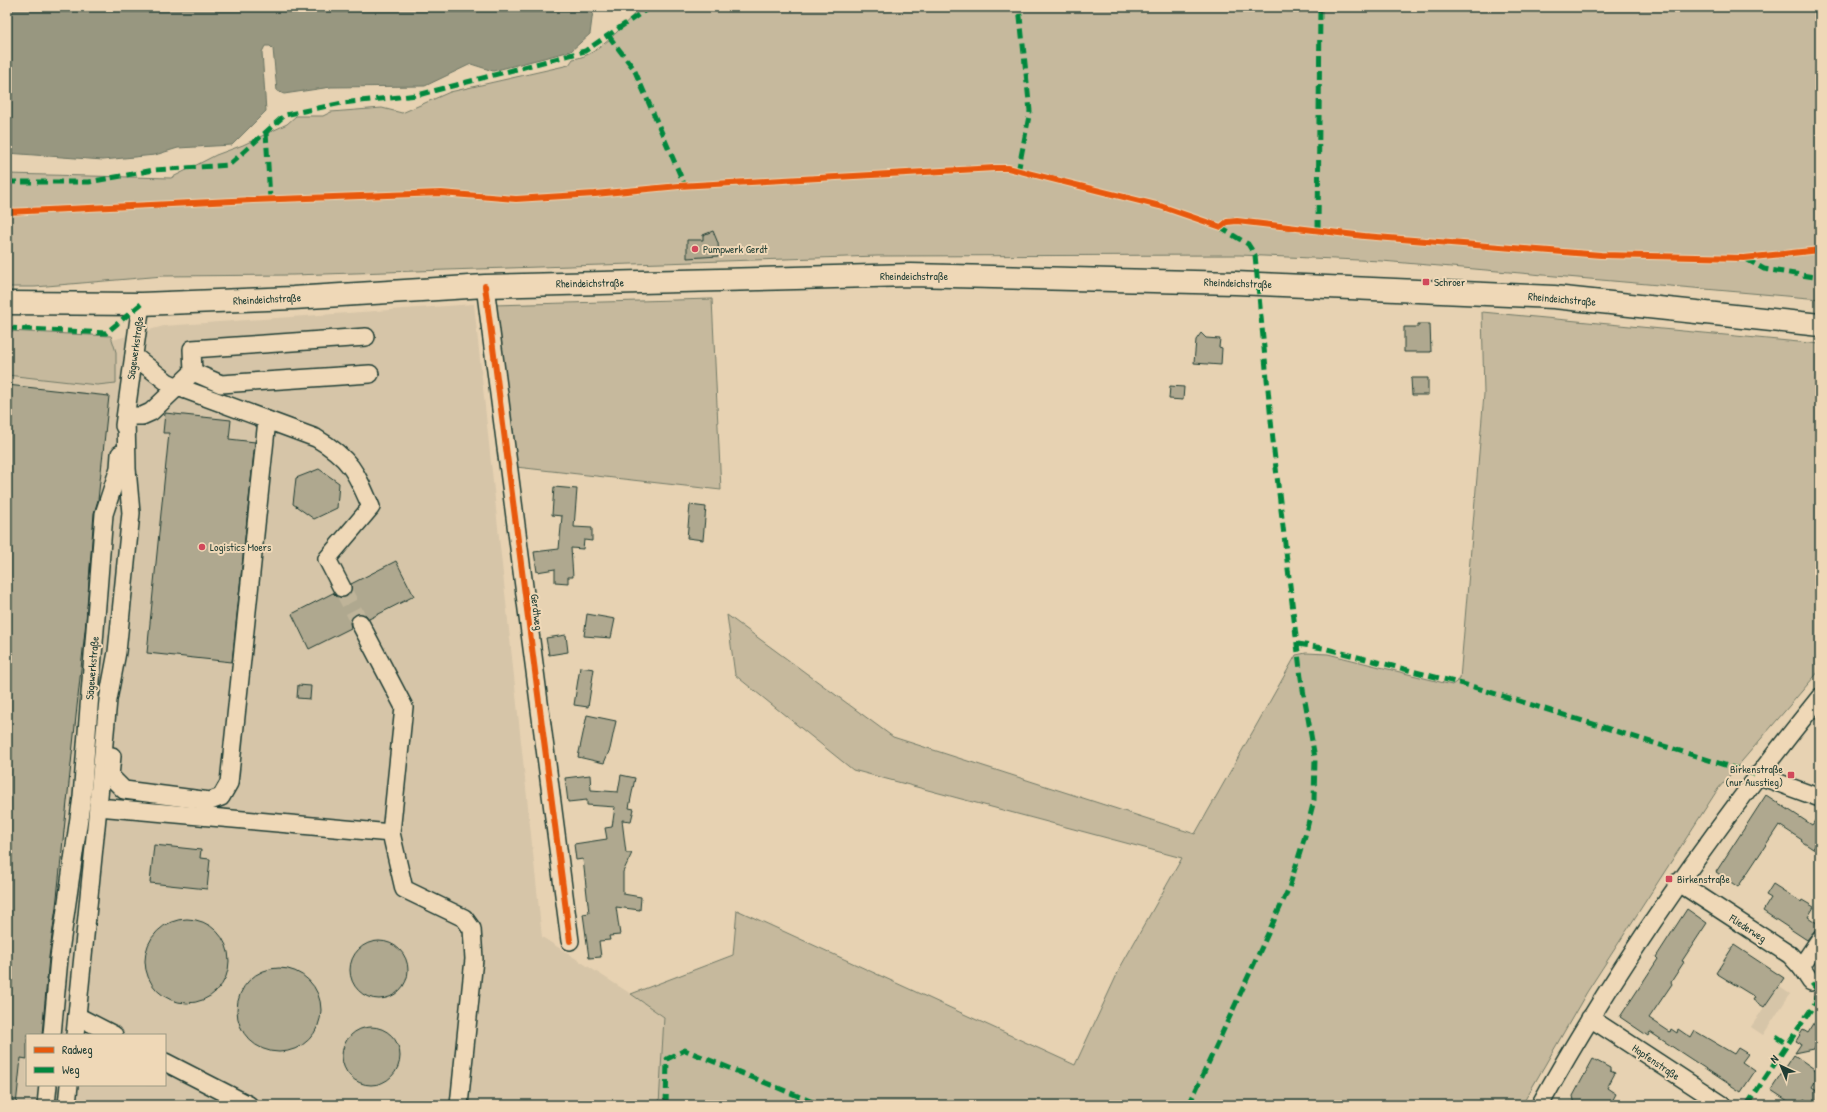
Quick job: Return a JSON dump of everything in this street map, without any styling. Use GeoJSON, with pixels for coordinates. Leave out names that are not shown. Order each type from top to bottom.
{"type":"FeatureCollection","features":[{"type":"Feature","properties":{"kind":"main road","name":"Rheindeichstraße"},"geometry":{"type":"LineString","coordinates":[[7,303],[141,304],[293,298],[485,286],[911,275],[1235,283],[1554,297],[1820,325]]}},
{"type":"Feature","properties":{"kind":"street","name":"Gerdtweg"},"geometry":{"type":"LineString","coordinates":[[485,286],[570,941]]}},
{"type":"Feature","properties":{"kind":"street","name":"Sägewerkstraße"},"geometry":{"type":"LineString","coordinates":[[52,1034],[59,958],[82,797],[104,514],[119,468],[141,304]]}},
{"type":"Feature","properties":{"kind":"street"},"geometry":{"type":"LineString","coordinates":[[266,420],[229,783],[221,797],[210,801],[124,790],[110,776],[116,701],[117,652],[131,513],[127,469],[126,416],[142,416],[151,412],[193,372],[192,349],[366,337]]}},
{"type":"Feature","properties":{"kind":"street"},"geometry":{"type":"LineString","coordinates":[[134,356],[167,382],[316,438],[333,448],[346,460],[357,474],[371,508],[327,559],[342,588]]}},
{"type":"Feature","properties":{"kind":"street"},"geometry":{"type":"LineString","coordinates":[[193,372],[221,384],[370,374]]}},
{"type":"Feature","properties":{"kind":"street"},"geometry":{"type":"LineString","coordinates":[[360,623],[404,707],[391,833],[404,889],[464,918],[472,929],[474,959],[459,1105]]}},
{"type":"Feature","properties":{"kind":"street"},"geometry":{"type":"LineString","coordinates":[[75,1034],[108,700],[117,652]]}},
{"type":"Feature","properties":{"kind":"street"},"geometry":{"type":"LineString","coordinates":[[1540,1105],[1590,1018],[1678,882],[1757,775],[1820,697]]}},
{"type":"Feature","properties":{"kind":"street"},"geometry":{"type":"LineString","coordinates":[[1757,775],[1820,798]]}},
{"type":"Feature","properties":{"kind":"street"},"geometry":{"type":"LineString","coordinates":[[98,806],[391,833]]}},
{"type":"Feature","properties":{"kind":"street","name":"Fliederweg"},"geometry":{"type":"LineString","coordinates":[[1678,882],[1790,955],[1801,967],[1811,982]]}},
{"type":"Feature","properties":{"kind":"street"},"geometry":{"type":"LineString","coordinates":[[1801,967],[1820,939]]}},
{"type":"Feature","properties":{"kind":"street"},"geometry":{"type":"LineString","coordinates":[[77,1016],[112,1034]]}},
{"type":"Feature","properties":{"kind":"street","name":"Hopfenstraße"},"geometry":{"type":"LineString","coordinates":[[1590,1018],[1723,1105]]}},
{"type":"Feature","properties":{"kind":"street"},"geometry":{"type":"LineString","coordinates":[[166,1063],[249,1105]]}},
{"type":"Feature","properties":{"kind":"street"},"geometry":{"type":"LineString","coordinates":[[46,1105],[48,1086]]}},
{"type":"Feature","properties":{"kind":"street"},"geometry":{"type":"LineString","coordinates":[[67,1105],[69,1086]]}},
{"type":"Feature","properties":{"kind":"shaded area"},"geometry":{"type":"Polygon","coordinates":[[[7,7],[602,7],[593,11],[590,34],[571,51],[493,71],[471,64],[425,86],[331,87],[284,94],[277,91],[273,49],[270,46],[265,46],[262,52],[266,111],[232,145],[178,148],[155,155],[103,160],[7,153],[7,7]]]}},
{"type":"Feature","properties":{"kind":"shaded area"},"geometry":{"type":"Polygon","coordinates":[[[642,7],[1820,7],[1820,299],[1382,261],[1240,255],[878,256],[293,275],[163,276],[35,287],[7,287],[7,174],[171,178],[216,155],[243,145],[287,124],[296,116],[323,116],[331,112],[382,108],[402,113],[450,92],[569,65],[573,59],[593,52],[602,46],[642,7]]]}},
{"type":"Feature","properties":{"kind":"shaded area"},"geometry":{"type":"Polygon","coordinates":[[[712,299],[721,490],[516,467],[494,305],[712,299]]]}},
{"type":"Feature","properties":{"kind":"shaded area"},"geometry":{"type":"Polygon","coordinates":[[[474,304],[542,937],[664,1017],[659,1105],[7,1105],[7,337],[105,342],[164,326],[474,304]]]}},
{"type":"Feature","properties":{"kind":"shaded area"},"geometry":{"type":"Polygon","coordinates":[[[1482,312],[1820,344],[1820,670],[1718,789],[1587,992],[1522,1105],[659,1105],[664,1017],[631,994],[733,955],[737,910],[1075,1065],[1121,966],[1182,858],[853,770],[735,675],[727,615],[893,737],[1195,834],[1296,655],[1306,653],[1328,654],[1452,685],[1460,679],[1484,394],[1482,312]]]}},
{"type":"Feature","properties":{"kind":"shaded area"},"geometry":{"type":"Polygon","coordinates":[[[7,331],[111,336],[116,352],[116,383],[97,385],[7,375],[7,331]]]}},
{"type":"Feature","properties":{"kind":"shaded area"},"geometry":{"type":"Polygon","coordinates":[[[1778,986],[1790,994],[1763,1035],[1751,1027],[1778,986]]]}},
{"type":"Feature","properties":{"kind":"building"},"geometry":{"type":"Polygon","coordinates":[[[713,231],[718,243],[719,256],[687,258],[687,240],[703,240],[703,235],[713,231]]]}},
{"type":"Feature","properties":{"kind":"building"},"geometry":{"type":"Polygon","coordinates":[[[1418,324],[1430,324],[1431,352],[1404,352],[1404,327],[1418,327],[1418,324]]]}},
{"type":"Feature","properties":{"kind":"building"},"geometry":{"type":"Polygon","coordinates":[[[1201,333],[1206,338],[1220,339],[1219,347],[1222,348],[1221,365],[1194,363],[1196,340],[1201,333]]]}},
{"type":"Feature","properties":{"kind":"building"},"geometry":{"type":"Polygon","coordinates":[[[1411,378],[1428,378],[1428,395],[1412,395],[1411,378]]]}},
{"type":"Feature","properties":{"kind":"building"},"geometry":{"type":"Polygon","coordinates":[[[7,385],[109,396],[98,500],[94,513],[86,621],[56,907],[49,957],[42,1034],[26,1034],[26,1059],[21,1058],[16,1105],[7,1105],[7,385]]]}},
{"type":"Feature","properties":{"kind":"building"},"geometry":{"type":"Polygon","coordinates":[[[1170,386],[1184,387],[1183,400],[1169,399],[1170,386]]]}},
{"type":"Feature","properties":{"kind":"building","name":"Logistics Moers"},"geometry":{"type":"Polygon","coordinates":[[[165,413],[231,420],[229,439],[255,442],[232,662],[147,653],[169,433],[163,433],[165,413]]]}},
{"type":"Feature","properties":{"kind":"building"},"geometry":{"type":"Polygon","coordinates":[[[319,469],[339,483],[337,508],[314,519],[293,504],[296,478],[319,469]]]}},
{"type":"Feature","properties":{"kind":"building"},"geometry":{"type":"Polygon","coordinates":[[[554,487],[577,489],[574,527],[592,528],[592,541],[584,540],[583,549],[571,548],[573,577],[568,577],[568,583],[555,582],[555,569],[537,572],[534,552],[559,549],[562,516],[552,515],[554,487]]]}},
{"type":"Feature","properties":{"kind":"building"},"geometry":{"type":"Polygon","coordinates":[[[690,505],[706,507],[703,540],[687,538],[690,505]]]}},
{"type":"Feature","properties":{"kind":"building"},"geometry":{"type":"Polygon","coordinates":[[[396,561],[414,596],[369,619],[365,614],[356,614],[351,618],[351,628],[309,649],[292,614],[333,593],[337,597],[346,597],[351,593],[351,584],[396,561]]]}},
{"type":"Feature","properties":{"kind":"building"},"geometry":{"type":"Polygon","coordinates":[[[587,614],[615,619],[611,638],[584,636],[587,614]]]}},
{"type":"Feature","properties":{"kind":"building"},"geometry":{"type":"Polygon","coordinates":[[[566,635],[568,652],[549,655],[546,638],[566,635]]]}},
{"type":"Feature","properties":{"kind":"building"},"geometry":{"type":"Polygon","coordinates":[[[580,667],[594,669],[588,707],[574,705],[580,667]]]}},
{"type":"Feature","properties":{"kind":"building"},"geometry":{"type":"Polygon","coordinates":[[[298,685],[311,686],[310,699],[297,698],[298,685]]]}},
{"type":"Feature","properties":{"kind":"building"},"geometry":{"type":"Polygon","coordinates":[[[587,715],[616,721],[610,749],[604,763],[578,757],[587,715]]]}},
{"type":"Feature","properties":{"kind":"building"},"geometry":{"type":"Polygon","coordinates":[[[590,775],[591,790],[618,792],[621,775],[635,778],[629,808],[634,809],[631,821],[622,820],[626,853],[632,853],[623,872],[623,894],[641,897],[640,910],[616,907],[620,935],[609,936],[610,940],[599,941],[601,957],[589,958],[583,914],[589,913],[583,859],[576,860],[574,844],[607,839],[605,828],[612,827],[615,807],[587,805],[587,800],[568,802],[565,778],[590,775]]]}},
{"type":"Feature","properties":{"kind":"building"},"geometry":{"type":"Polygon","coordinates":[[[1766,795],[1812,825],[1820,813],[1820,838],[1813,849],[1779,825],[1738,887],[1716,872],[1766,795]]]}},
{"type":"Feature","properties":{"kind":"building"},"geometry":{"type":"Polygon","coordinates":[[[154,845],[201,850],[200,858],[210,859],[207,889],[150,883],[154,845]]]}},
{"type":"Feature","properties":{"kind":"building"},"geometry":{"type":"Polygon","coordinates":[[[1773,884],[1801,902],[1802,900],[1814,907],[1808,917],[1820,925],[1820,929],[1815,930],[1807,940],[1763,911],[1771,898],[1766,895],[1773,884]]]}},
{"type":"Feature","properties":{"kind":"building"},"geometry":{"type":"Polygon","coordinates":[[[1687,909],[1707,923],[1682,961],[1684,962],[1671,982],[1672,984],[1649,1018],[1670,1032],[1671,1029],[1677,1033],[1678,1029],[1691,1038],[1695,1031],[1734,1054],[1738,1048],[1748,1054],[1742,1062],[1755,1071],[1741,1092],[1650,1032],[1648,1036],[1620,1017],[1658,959],[1656,957],[1687,909]]]}},
{"type":"Feature","properties":{"kind":"building"},"geometry":{"type":"Polygon","coordinates":[[[187,919],[203,922],[217,931],[226,945],[229,961],[226,977],[217,991],[203,1000],[187,1003],[171,1000],[157,991],[148,977],[145,961],[148,945],[157,931],[171,922],[187,919]]]}},
{"type":"Feature","properties":{"kind":"building"},"geometry":{"type":"Polygon","coordinates":[[[373,941],[385,941],[400,949],[408,964],[408,976],[400,991],[385,999],[373,999],[358,991],[350,976],[350,964],[358,949],[373,941]]]}},
{"type":"Feature","properties":{"kind":"building"},"geometry":{"type":"Polygon","coordinates":[[[1734,945],[1784,978],[1764,1007],[1753,1000],[1755,997],[1716,973],[1734,945]]]}},
{"type":"Feature","properties":{"kind":"building"},"geometry":{"type":"Polygon","coordinates":[[[279,968],[295,971],[309,980],[318,994],[321,1010],[318,1026],[309,1040],[295,1049],[279,1052],[263,1049],[249,1040],[240,1026],[237,1010],[240,994],[249,980],[263,971],[279,968]]]}},
{"type":"Feature","properties":{"kind":"building"},"geometry":{"type":"Polygon","coordinates":[[[1820,1014],[1820,1040],[1814,1049],[1795,1053],[1801,1044],[1796,1041],[1803,1030],[1808,1033],[1820,1014]]]}},
{"type":"Feature","properties":{"kind":"building"},"geometry":{"type":"Polygon","coordinates":[[[365,1027],[377,1027],[392,1035],[400,1050],[400,1062],[392,1077],[377,1085],[365,1085],[350,1077],[342,1062],[342,1050],[350,1035],[365,1027]]]}},
{"type":"Feature","properties":{"kind":"building"},"geometry":{"type":"Polygon","coordinates":[[[1794,1055],[1820,1073],[1812,1087],[1820,1092],[1820,1105],[1814,1105],[1804,1099],[1800,1105],[1794,1105],[1771,1090],[1794,1055]]]}},
{"type":"Feature","properties":{"kind":"building"},"geometry":{"type":"Polygon","coordinates":[[[1593,1059],[1610,1068],[1610,1071],[1615,1073],[1607,1088],[1616,1094],[1610,1105],[1575,1105],[1573,1096],[1593,1059]]]}},
{"type":"Feature","properties":{"kind":"tunnel"},"geometry":{"type":"LineString","coordinates":[[342,588],[360,623]]}},
{"type":"Feature","properties":{"kind":"marked path"},"geometry":{"type":"LineString","coordinates":[[7,182],[89,182],[154,170],[229,165],[285,115],[342,103],[418,95],[585,51],[650,7]]}},
{"type":"Feature","properties":{"kind":"marked path"},"geometry":{"type":"LineString","coordinates":[[1018,172],[1030,111],[1019,7]]}},
{"type":"Feature","properties":{"kind":"marked path"},"geometry":{"type":"LineString","coordinates":[[1318,230],[1320,7]]}},
{"type":"Feature","properties":{"kind":"marked path"},"geometry":{"type":"LineString","coordinates":[[608,35],[634,69],[685,186]]}},
{"type":"Feature","properties":{"kind":"marked path"},"geometry":{"type":"LineString","coordinates":[[266,132],[270,199]]}},
{"type":"Feature","properties":{"kind":"marked path"},"geometry":{"type":"LineString","coordinates":[[1189,1105],[1289,888],[1314,800],[1315,758],[1301,678],[1274,451],[1255,255],[1248,244],[1219,227]]}},
{"type":"Feature","properties":{"kind":"marked path"},"geometry":{"type":"LineString","coordinates":[[1746,259],[1764,269],[1820,278]]}},
{"type":"Feature","properties":{"kind":"marked path"},"geometry":{"type":"LineString","coordinates":[[7,328],[106,333],[141,304]]}},
{"type":"Feature","properties":{"kind":"marked path"},"geometry":{"type":"LineString","coordinates":[[1298,644],[1323,648],[1474,687],[1757,775]]}},
{"type":"Feature","properties":{"kind":"marked path"},"geometry":{"type":"LineString","coordinates":[[1747,1105],[1816,1002],[1818,991],[1811,982]]}},
{"type":"Feature","properties":{"kind":"marked path"},"geometry":{"type":"LineString","coordinates":[[1776,1036],[1788,1044]]}},
{"type":"Feature","properties":{"kind":"marked path"},"geometry":{"type":"LineString","coordinates":[[666,1105],[667,1059],[685,1050],[820,1105]]}},
{"type":"Feature","properties":{"kind":"cycle path"},"geometry":{"type":"LineString","coordinates":[[7,212],[253,200],[441,193],[516,199],[595,194],[679,186],[1008,168],[1160,206],[1221,227],[1227,222],[1237,221],[1364,236],[1601,255],[1744,258],[1820,250]]}},
{"type":"Feature","properties":{"kind":"cycle path"},"geometry":{"type":"LineString","coordinates":[[485,286],[570,941]]}},
{"type":"Feature","properties":{"kind":"place","name":"Pumpwerk Gerdt"},"geometry":{"type":"Point","coordinates":[695,249]}},
{"type":"Feature","properties":{"kind":"place","name":"Schroer"},"geometry":{"type":"Point","coordinates":[1426,282]}},
{"type":"Feature","properties":{"kind":"place","name":"Logistics Moers"},"geometry":{"type":"Point","coordinates":[202,547]}},
{"type":"Feature","properties":{"kind":"place","name":"Birkenstraße (nur Ausstieg)"},"geometry":{"type":"Point","coordinates":[1791,775]}},
{"type":"Feature","properties":{"kind":"place","name":"Birkenstraße"},"geometry":{"type":"Point","coordinates":[1669,879]}}]}
